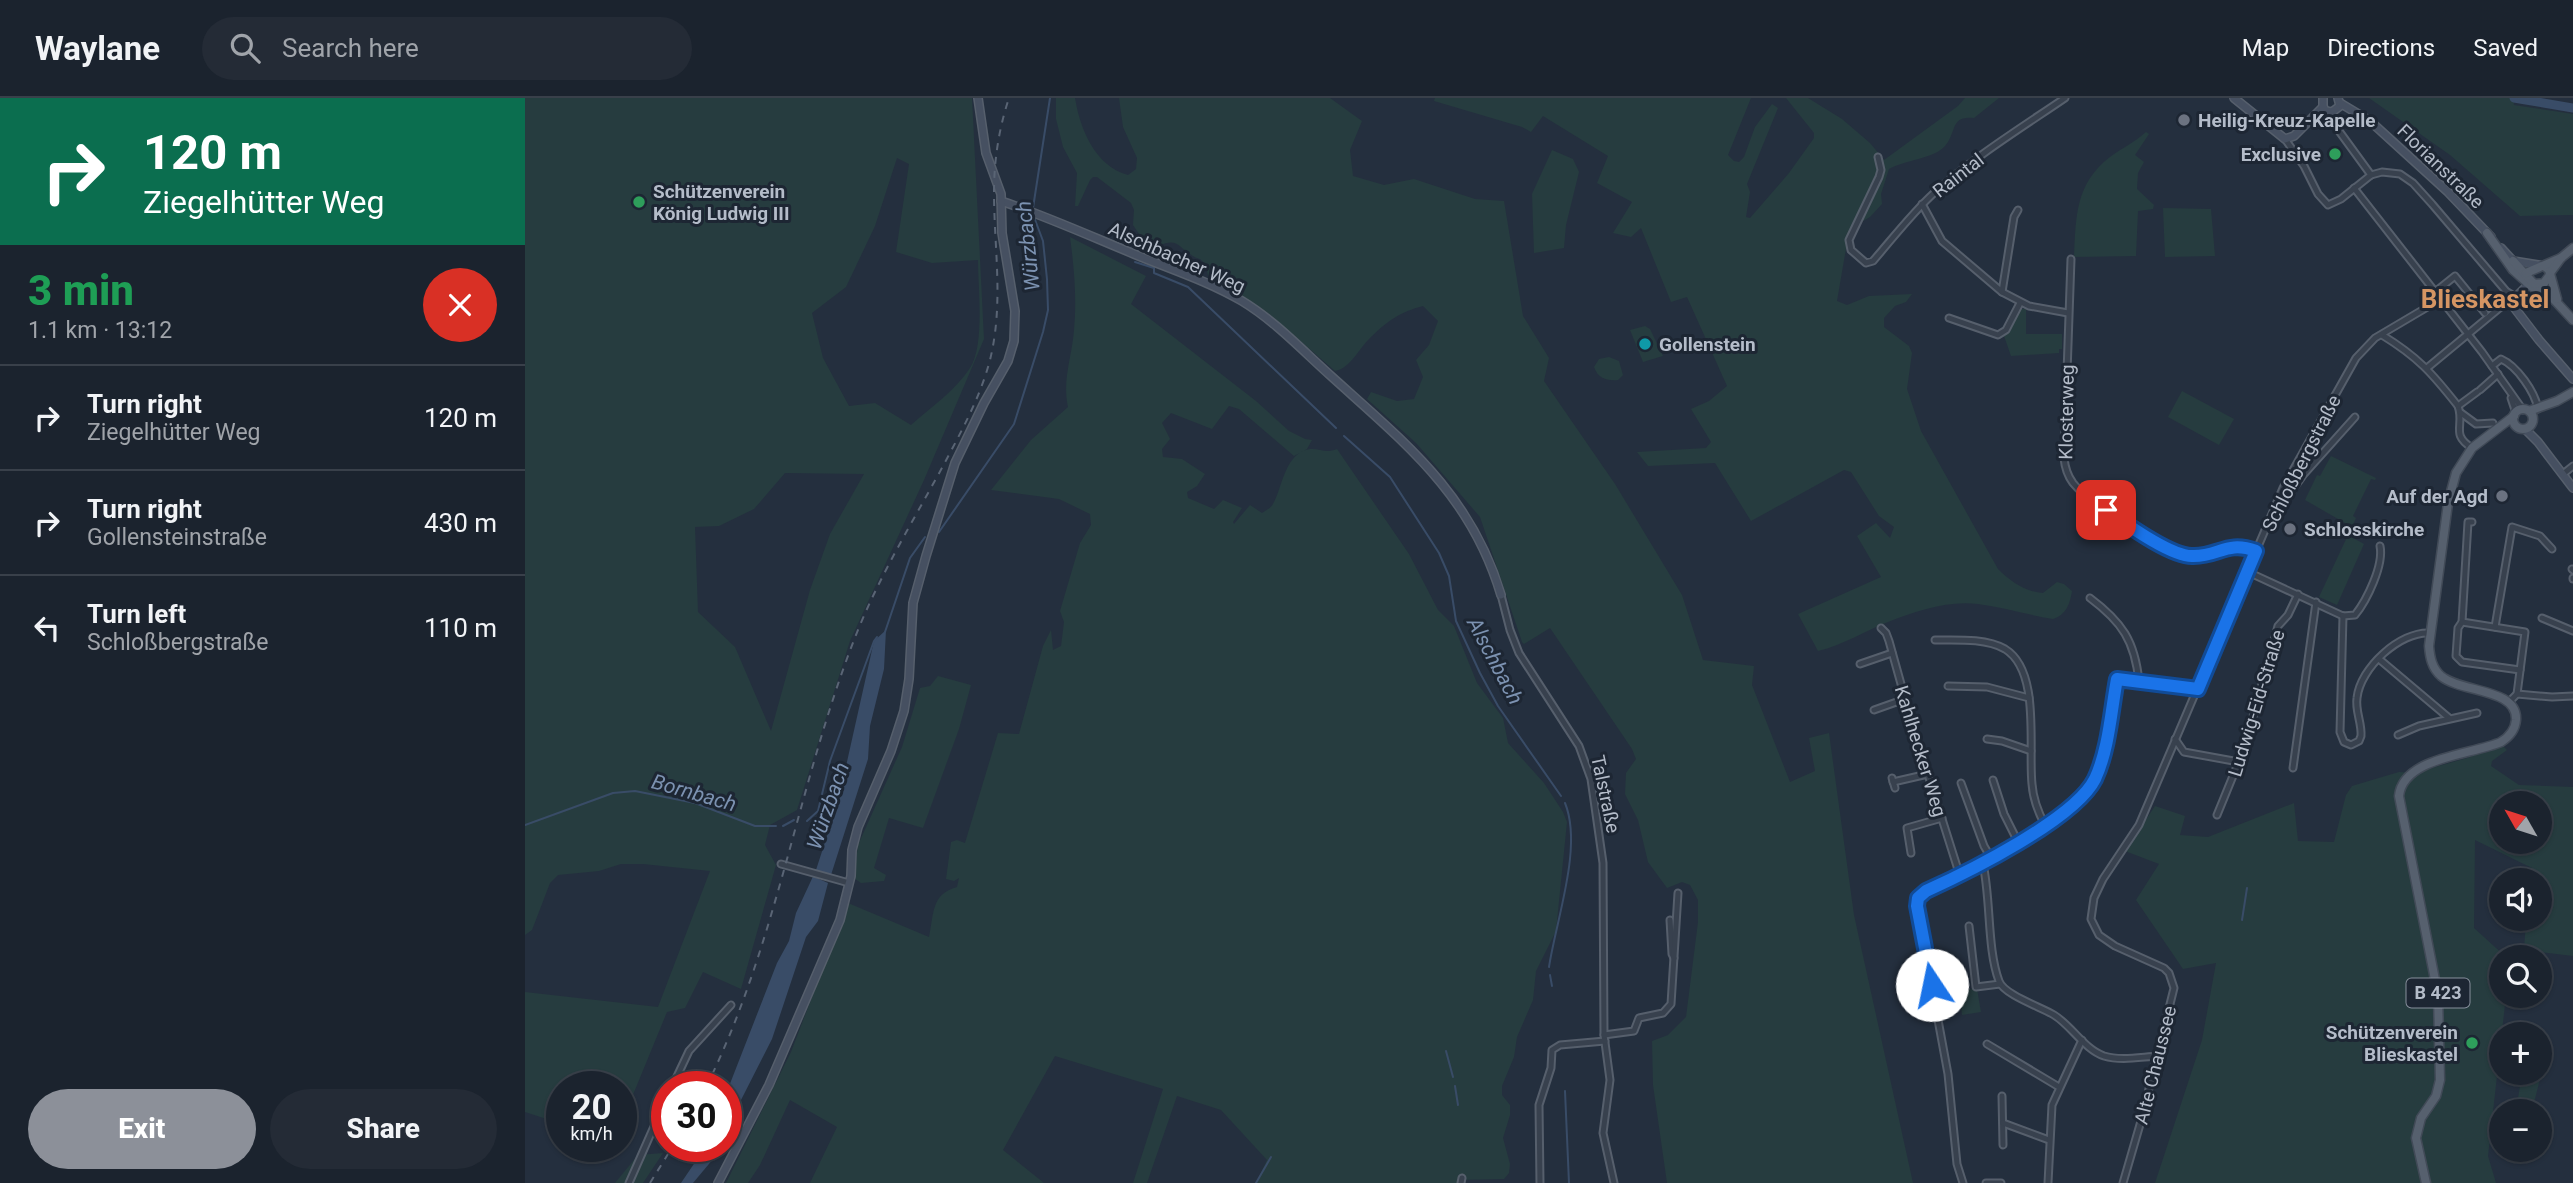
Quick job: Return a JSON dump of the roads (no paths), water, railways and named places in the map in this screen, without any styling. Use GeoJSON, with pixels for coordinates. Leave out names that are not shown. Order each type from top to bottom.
{"type":"FeatureCollection","features":[{"type":"Feature","properties":{"kind":"main road"},"geometry":{"type":"LineString","coordinates":[[718,1183],[769,1085],[840,920],[858,827],[899,731],[909,679],[913,603],[948,483],[962,446],[1008,361],[1014,341],[1016,311],[1002,233],[1001,201],[997,181],[986,153],[978,98]]}},
{"type":"Feature","properties":{"kind":"main road"},"geometry":{"type":"LineString","coordinates":[[2234,98],[2282,136],[2298,131],[2323,107]]}},
{"type":"Feature","properties":{"kind":"main road"},"geometry":{"type":"LineString","coordinates":[[2323,98],[2323,107],[2332,113],[2339,108],[2339,101]]}},
{"type":"Feature","properties":{"kind":"main road","name":"Florianstraße"},"geometry":{"type":"LineString","coordinates":[[2339,101],[2370,121],[2448,192],[2513,261]]}},
{"type":"Feature","properties":{"kind":"main road","name":"Alschbacher Weg"},"geometry":{"type":"LineString","coordinates":[[1001,201],[1207,284],[1240,300],[1272,322],[1387,425]]}},
{"type":"Feature","properties":{"kind":"main road"},"geometry":{"type":"LineString","coordinates":[[2487,233],[2509,265],[2542,285],[2548,271],[2573,248]]}},
{"type":"Feature","properties":{"kind":"main road"},"geometry":{"type":"LineString","coordinates":[[2513,261],[2523,264],[2537,263],[2548,271],[2558,302]]}},
{"type":"Feature","properties":{"kind":"main road"},"geometry":{"type":"LineString","coordinates":[[2513,261],[2558,302],[2573,320]]}},
{"type":"Feature","properties":{"kind":"main road"},"geometry":{"type":"LineString","coordinates":[[2548,271],[2529,278],[2509,305],[2573,379]]}},
{"type":"Feature","properties":{"kind":"main road"},"geometry":{"type":"LineString","coordinates":[[2525,418],[2573,392]]}},
{"type":"Feature","properties":{"kind":"main road"},"geometry":{"type":"LineString","coordinates":[[2509,702],[2499,696],[2456,685],[2442,676],[2430,659],[2430,633],[2452,486],[2459,466],[2472,448],[2496,425],[2525,418],[2573,397]]}},
{"type":"Feature","properties":{"kind":"main road"},"geometry":{"type":"LineString","coordinates":[[2525,418],[2538,442],[2573,488]]}},
{"type":"Feature","properties":{"kind":"main road","name":"Talstraße"},"geometry":{"type":"LineString","coordinates":[[1387,425],[1433,471],[1457,505],[1490,561],[1501,595]]}},
{"type":"Feature","properties":{"kind":"main road","name":"B 423"},"geometry":{"type":"LineString","coordinates":[[2425,1183],[2416,1138],[2421,1118],[2436,1096],[2440,1080],[2438,985],[2399,796],[2401,784],[2414,770],[2501,742],[2513,730],[2516,716],[2509,702]]}},
{"type":"Feature","properties":{"kind":"street","name":"Raintal"},"geometry":{"type":"LineString","coordinates":[[1878,157],[1881,170],[1879,177],[1849,240],[1851,250],[1863,262],[1873,261],[1922,204],[1952,178],[2065,98]]}},
{"type":"Feature","properties":{"kind":"street"},"geometry":{"type":"LineString","coordinates":[[2332,113],[2339,131],[2371,175]]}},
{"type":"Feature","properties":{"kind":"street"},"geometry":{"type":"LineString","coordinates":[[2282,136],[2304,166],[2318,194],[2328,205],[2341,199],[2371,175],[2389,172],[2407,178],[2461,236],[2502,286],[2514,296]]}},
{"type":"Feature","properties":{"kind":"street"},"geometry":{"type":"LineString","coordinates":[[2354,188],[2469,334],[2525,418]]}},
{"type":"Feature","properties":{"kind":"street"},"geometry":{"type":"LineString","coordinates":[[1922,204],[1942,241],[2002,292],[2020,303],[2068,313]]}},
{"type":"Feature","properties":{"kind":"street"},"geometry":{"type":"LineString","coordinates":[[2002,292],[2014,217],[2018,210]]}},
{"type":"Feature","properties":{"kind":"street","name":"Klosterweg"},"geometry":{"type":"LineString","coordinates":[[2071,259],[2064,458],[2067,474],[2076,486],[2120,520],[2180,553],[2195,556],[2233,546],[2256,551]]}},
{"type":"Feature","properties":{"kind":"street"},"geometry":{"type":"LineString","coordinates":[[2435,292],[2455,276],[2485,313]]}},
{"type":"Feature","properties":{"kind":"street","name":"Schloßbergstraße"},"geometry":{"type":"LineString","coordinates":[[2092,905],[2103,879],[2139,825],[2280,496],[2343,381],[2360,352],[2375,338],[2441,299]]}},
{"type":"Feature","properties":{"kind":"street"},"geometry":{"type":"LineString","coordinates":[[1949,318],[1998,335],[2006,330],[2020,303]]}},
{"type":"Feature","properties":{"kind":"street"},"geometry":{"type":"LineString","coordinates":[[2427,368],[2509,305]]}},
{"type":"Feature","properties":{"kind":"street"},"geometry":{"type":"LineString","coordinates":[[2382,335],[2410,352],[2427,368],[2461,413],[2476,424],[2496,425]]}},
{"type":"Feature","properties":{"kind":"street"},"geometry":{"type":"LineString","coordinates":[[2492,366],[2501,359],[2506,361],[2534,395],[2525,418]]}},
{"type":"Feature","properties":{"kind":"street"},"geometry":{"type":"LineString","coordinates":[[2458,406],[2498,374]]}},
{"type":"Feature","properties":{"kind":"street"},"geometry":{"type":"LineString","coordinates":[[2461,413],[2458,434],[2461,440],[2472,448]]}},
{"type":"Feature","properties":{"kind":"street"},"geometry":{"type":"LineString","coordinates":[[2280,496],[2289,495],[2304,474],[2355,417]]}},
{"type":"Feature","properties":{"kind":"street"},"geometry":{"type":"LineString","coordinates":[[2563,474],[2573,466]]}},
{"type":"Feature","properties":{"kind":"street"},"geometry":{"type":"LineString","coordinates":[[2472,522],[2468,522],[2462,622],[2458,628],[2455,651],[2458,660],[2520,670]]}},
{"type":"Feature","properties":{"kind":"street"},"geometry":{"type":"LineString","coordinates":[[2495,627],[2512,527],[2540,536],[2552,549]]}},
{"type":"Feature","properties":{"kind":"street"},"geometry":{"type":"LineString","coordinates":[[2248,572],[2343,616],[2355,615],[2381,562],[2380,546]]}},
{"type":"Feature","properties":{"kind":"street","name":"Ludwig-Eid-Straße"},"geometry":{"type":"LineString","coordinates":[[2217,814],[2239,762],[2278,626],[2288,615],[2298,594]]}},
{"type":"Feature","properties":{"kind":"street","name":"Talstraße"},"geometry":{"type":"LineString","coordinates":[[1501,595],[1510,630],[1520,653],[1579,746],[1589,768],[1603,863],[1604,1038],[1610,1080],[1603,1133],[1615,1183]]}},
{"type":"Feature","properties":{"kind":"street"},"geometry":{"type":"LineString","coordinates":[[2090,598],[2114,617],[2124,630],[2132,648],[2139,682]]}},
{"type":"Feature","properties":{"kind":"street"},"geometry":{"type":"LineString","coordinates":[[2293,768],[2316,602]]}},
{"type":"Feature","properties":{"kind":"street"},"geometry":{"type":"LineString","coordinates":[[2343,616],[2340,732],[2346,744],[2356,744],[2361,736],[2357,706],[2359,689],[2379,659],[2394,644],[2409,636],[2430,633]]}},
{"type":"Feature","properties":{"kind":"street"},"geometry":{"type":"LineString","coordinates":[[2542,618],[2573,631]]}},
{"type":"Feature","properties":{"kind":"street"},"geometry":{"type":"LineString","coordinates":[[2462,622],[2525,632],[2517,694],[2509,702]]}},
{"type":"Feature","properties":{"kind":"street","name":"Kahlhecker Weg"},"geometry":{"type":"LineString","coordinates":[[1881,628],[1886,633],[1960,876]]}},
{"type":"Feature","properties":{"kind":"street"},"geometry":{"type":"LineString","coordinates":[[1935,640],[1980,642],[2005,649],[2015,659],[2029,698],[2032,787],[2045,825]]}},
{"type":"Feature","properties":{"kind":"street"},"geometry":{"type":"LineString","coordinates":[[1860,664],[1892,653]]}},
{"type":"Feature","properties":{"kind":"street"},"geometry":{"type":"LineString","coordinates":[[2379,659],[2449,718]]}},
{"type":"Feature","properties":{"kind":"street"},"geometry":{"type":"LineString","coordinates":[[1963,1183],[1957,1164],[1948,1074],[1917,906],[1918,898],[2018,842],[2078,801],[2096,777],[2117,679],[2198,689]]}},
{"type":"Feature","properties":{"kind":"street"},"geometry":{"type":"LineString","coordinates":[[1948,686],[1987,687],[2029,698]]}},
{"type":"Feature","properties":{"kind":"street"},"geometry":{"type":"LineString","coordinates":[[2517,694],[2552,698],[2573,696]]}},
{"type":"Feature","properties":{"kind":"street"},"geometry":{"type":"LineString","coordinates":[[1874,710],[1905,699]]}},
{"type":"Feature","properties":{"kind":"street"},"geometry":{"type":"LineString","coordinates":[[2398,735],[2419,726],[2477,713]]}},
{"type":"Feature","properties":{"kind":"street"},"geometry":{"type":"LineString","coordinates":[[1987,739],[2031,751]]}},
{"type":"Feature","properties":{"kind":"street"},"geometry":{"type":"LineString","coordinates":[[2175,739],[2184,752],[2239,762]]}},
{"type":"Feature","properties":{"kind":"street"},"geometry":{"type":"LineString","coordinates":[[1893,783],[1928,774]]}},
{"type":"Feature","properties":{"kind":"street"},"geometry":{"type":"LineString","coordinates":[[1993,780],[2004,814],[2018,842]]}},
{"type":"Feature","properties":{"kind":"street"},"geometry":{"type":"LineString","coordinates":[[1961,783],[1991,858]]}},
{"type":"Feature","properties":{"kind":"street"},"geometry":{"type":"LineString","coordinates":[[1912,853],[1907,828],[1942,818]]}},
{"type":"Feature","properties":{"kind":"street"},"geometry":{"type":"LineString","coordinates":[[1983,863],[2000,984],[2012,994],[2060,1019],[2097,1053],[2112,1057],[2158,1056]]}},
{"type":"Feature","properties":{"kind":"street"},"geometry":{"type":"LineString","coordinates":[[781,864],[849,883]]}},
{"type":"Feature","properties":{"kind":"street"},"geometry":{"type":"LineString","coordinates":[[1540,1183],[1539,1105],[1551,1068],[1552,1050],[1560,1045],[1634,1031],[1639,1018],[1655,1016],[1668,1008],[1673,996],[1678,893]]}},
{"type":"Feature","properties":{"kind":"street","name":"Alte Chaussee"},"geometry":{"type":"LineString","coordinates":[[2092,905],[2091,919],[2099,935],[2115,946],[2164,968],[2172,980],[2173,996],[2123,1183]]}},
{"type":"Feature","properties":{"kind":"street"},"geometry":{"type":"LineString","coordinates":[[1670,920],[1672,954],[1675,960]]}},
{"type":"Feature","properties":{"kind":"street"},"geometry":{"type":"LineString","coordinates":[[1969,926],[1976,987],[2000,984]]}},
{"type":"Feature","properties":{"kind":"street"},"geometry":{"type":"LineString","coordinates":[[680,1071],[689,1051],[731,1005]]}},
{"type":"Feature","properties":{"kind":"street"},"geometry":{"type":"LineString","coordinates":[[2048,1183],[2052,1105],[2082,1040]]}},
{"type":"Feature","properties":{"kind":"street"},"geometry":{"type":"LineString","coordinates":[[1987,1044],[2059,1087]]}},
{"type":"Feature","properties":{"kind":"street"},"geometry":{"type":"LineString","coordinates":[[2001,1096],[2003,1144]]}},
{"type":"Feature","properties":{"kind":"street"},"geometry":{"type":"LineString","coordinates":[[2003,1123],[2049,1140]]}},
{"type":"Feature","properties":{"kind":"street"},"geometry":{"type":"LineString","coordinates":[[629,1183],[651,1136]]}},
{"type":"Feature","properties":{"kind":"street"},"geometry":{"type":"LineString","coordinates":[[1986,1183],[2001,1183]]}},
{"type":"Feature","properties":{"kind":"water"},"geometry":{"type":"Polygon","coordinates":[[[886,630],[884,669],[870,726],[868,759],[831,875],[820,874],[819,879],[828,883],[818,921],[806,937],[772,1039],[742,1098],[742,1071],[735,1071],[777,963],[789,941],[796,913],[816,870],[838,802],[874,641],[886,630]]]}},
{"type":"Feature","properties":{"kind":"water"},"geometry":{"type":"Polygon","coordinates":[[[695,1162],[711,1162],[693,1183],[681,1183],[695,1162]]]}},
{"type":"Feature","properties":{"kind":"waterway","name":"Würzbach"},"geometry":{"type":"LineString","coordinates":[[1033,208],[1050,98]]}},
{"type":"Feature","properties":{"kind":"waterway"},"geometry":{"type":"LineString","coordinates":[[2514,98],[2573,108]]}},
{"type":"Feature","properties":{"kind":"waterway","name":"Würzbach"},"geometry":{"type":"LineString","coordinates":[[939,532],[1014,424],[1043,332],[1048,310],[1047,279],[1043,241],[1034,217]]}},
{"type":"Feature","properties":{"kind":"waterway","name":"Alschbach"},"geometry":{"type":"LineString","coordinates":[[1095,234],[1139,252]]}},
{"type":"Feature","properties":{"kind":"waterway","name":"Alschbach"},"geometry":{"type":"LineString","coordinates":[[1135,262],[1154,268],[1154,273],[1188,287],[1336,428]]}},
{"type":"Feature","properties":{"kind":"waterway","name":"Alschbach"},"geometry":{"type":"LineString","coordinates":[[1344,436],[1390,477],[1439,553],[1449,576],[1456,621],[1480,673],[1498,706],[1561,796]]}},
{"type":"Feature","properties":{"kind":"waterway","name":"Würzbach"},"geometry":{"type":"LineString","coordinates":[[885,632],[910,558],[925,537]]}},
{"type":"Feature","properties":{"kind":"waterway","name":"Bornbach"},"geometry":{"type":"LineString","coordinates":[[807,821],[818,811],[830,761],[877,637]]}},
{"type":"Feature","properties":{"kind":"waterway","name":"Bornbach"},"geometry":{"type":"LineString","coordinates":[[525,825],[613,793],[635,791],[695,803],[755,826],[776,826]]}},
{"type":"Feature","properties":{"kind":"waterway","name":"Alschbach"},"geometry":{"type":"LineString","coordinates":[[1549,967],[1570,862],[1570,821],[1565,803]]}},
{"type":"Feature","properties":{"kind":"waterway","name":"Bornbach"},"geometry":{"type":"LineString","coordinates":[[783,826],[794,820]]}},
{"type":"Feature","properties":{"kind":"waterway"},"geometry":{"type":"LineString","coordinates":[[2242,920],[2247,888]]}},
{"type":"Feature","properties":{"kind":"waterway","name":"Alschbach"},"geometry":{"type":"LineString","coordinates":[[1550,975],[1552,986]]}},
{"type":"Feature","properties":{"kind":"waterway"},"geometry":{"type":"LineString","coordinates":[[1446,1051],[1453,1077]]}},
{"type":"Feature","properties":{"kind":"waterway"},"geometry":{"type":"LineString","coordinates":[[1455,1086],[1458,1105]]}},
{"type":"Feature","properties":{"kind":"waterway","name":"Alschbach"},"geometry":{"type":"LineString","coordinates":[[1565,1091],[1569,1183]]}},
{"type":"Feature","properties":{"kind":"waterway"},"geometry":{"type":"LineString","coordinates":[[1256,1183],[1271,1157]]}},
{"type":"Feature","properties":{"kind":"railway"},"geometry":{"type":"LineString","coordinates":[[713,1071],[751,978],[834,696],[854,640],[884,574],[963,428],[986,374],[997,318],[995,168],[1000,132],[1009,98]]}},
{"type":"Feature","properties":{"kind":"railway"},"geometry":{"type":"LineString","coordinates":[[650,1183],[663,1162]]}},
{"type":"Feature","properties":{"kind":"place","name":"Heilig-Kreuz-Kapelle"},"geometry":{"type":"Point","coordinates":[2184,120]}},
{"type":"Feature","properties":{"kind":"place","name":"Exclusive"},"geometry":{"type":"Point","coordinates":[2335,154]}},
{"type":"Feature","properties":{"kind":"place","name":"Schützenverein König Ludwig III"},"geometry":{"type":"Point","coordinates":[639,202]}},
{"type":"Feature","properties":{"kind":"place","name":"Gollenstein"},"geometry":{"type":"Point","coordinates":[1645,344]}},
{"type":"Feature","properties":{"kind":"place","name":"Auf der Agd"},"geometry":{"type":"Point","coordinates":[2502,496]}},
{"type":"Feature","properties":{"kind":"place","name":"Schlosskirche"},"geometry":{"type":"Point","coordinates":[2290,529]}},
{"type":"Feature","properties":{"kind":"place","name":"Schützenverein Blieskastel"},"geometry":{"type":"Point","coordinates":[2472,1043]}},
{"type":"Feature","properties":{"kind":"district","name":"Blieskastel"},"geometry":{"type":"Point","coordinates":[2485,299]}}]}
